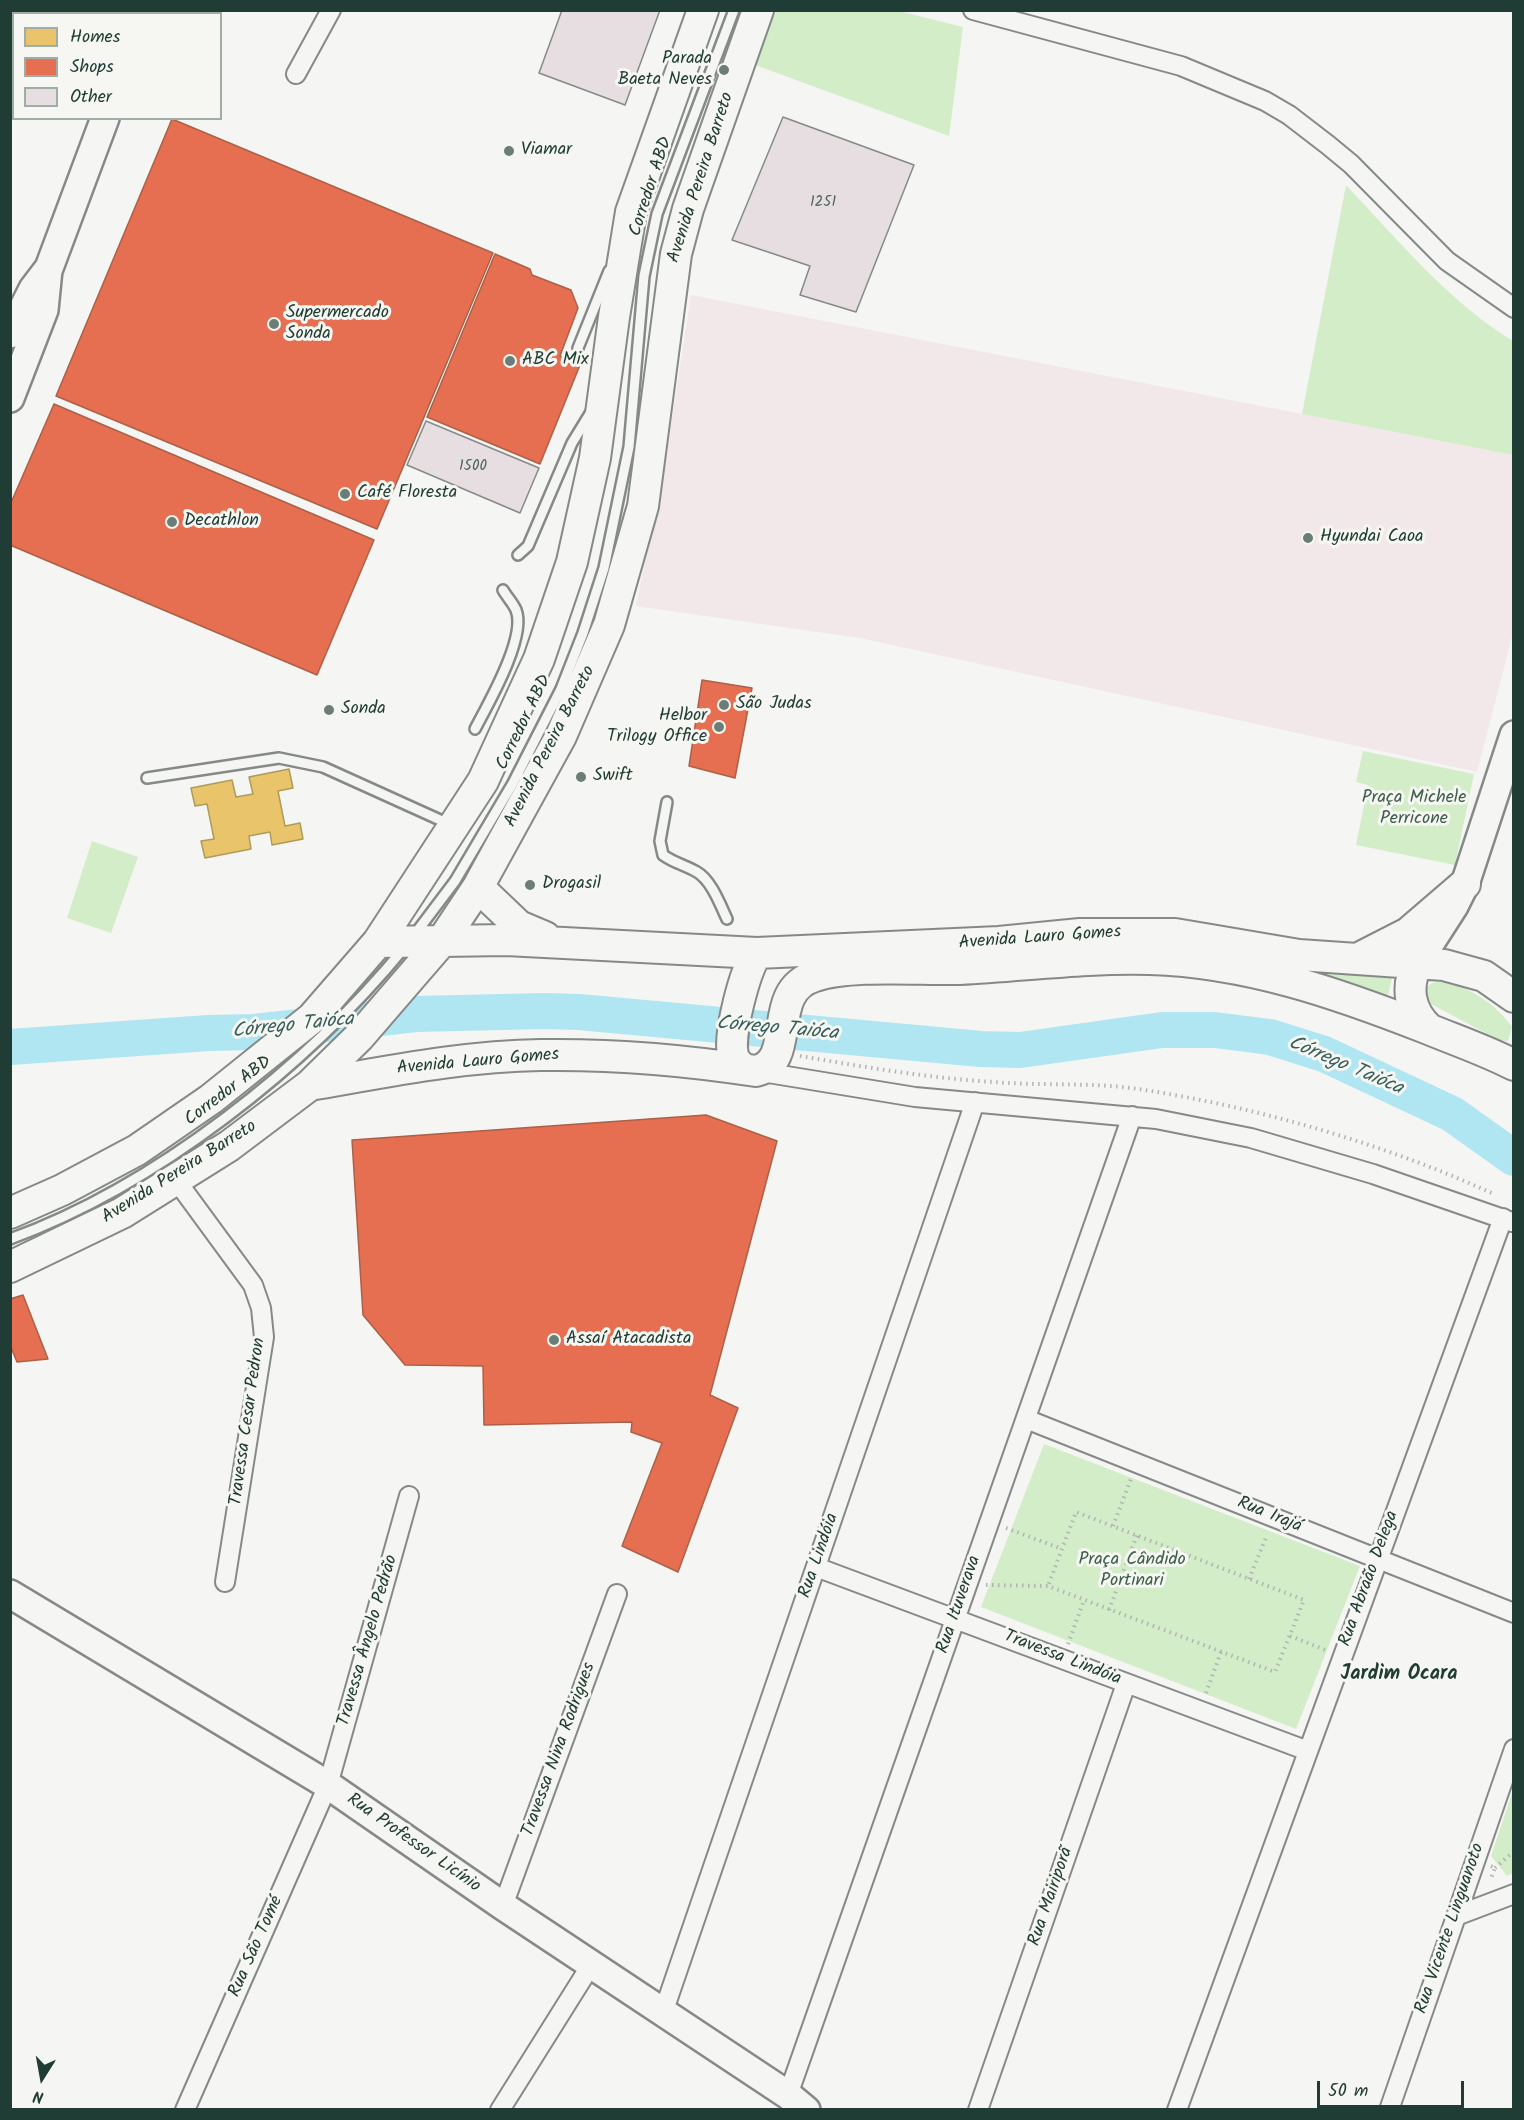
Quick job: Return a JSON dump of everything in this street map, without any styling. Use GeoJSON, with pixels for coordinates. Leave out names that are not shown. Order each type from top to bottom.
{"type":"FeatureCollection","features":[{"type":"Feature","properties":{"kind":"main road","name":"Avenida Pereira Barreto"},"geometry":{"type":"LineString","coordinates":[[10,1267],[123,1213],[229,1146],[310,1085],[360,1036],[378,942],[483,781],[539,659],[554,620],[585,514],[631,212],[703,10]]}},
{"type":"Feature","properties":{"kind":"main road","name":"Avenida Pereira Barreto"},"geometry":{"type":"LineString","coordinates":[[10,1213],[62,1190],[137,1150],[211,1099],[296,1047],[312,1018],[367,991],[442,940],[478,887],[561,736],[609,625],[643,506],[675,254],[688,209],[758,10]]}},
{"type":"Feature","properties":{"kind":"main road"},"geometry":{"type":"LineString","coordinates":[[10,398],[18,339],[44,310],[49,268],[104,120]]}},
{"type":"Feature","properties":{"kind":"main road"},"geometry":{"type":"LineString","coordinates":[[1429,1029],[1415,1014],[1410,996],[1410,982],[1418,962],[1465,885],[1514,735]]}},
{"type":"Feature","properties":{"kind":"main road"},"geometry":{"type":"LineString","coordinates":[[1359,958],[1408,933],[1465,885]]}},
{"type":"Feature","properties":{"kind":"main road","name":"Avenida Lauro Gomes"},"geometry":{"type":"LineString","coordinates":[[478,887],[519,926],[556,942]]}},
{"type":"Feature","properties":{"kind":"main road","name":"Avenida Lauro Gomes"},"geometry":{"type":"LineString","coordinates":[[378,942],[442,940],[556,942],[757,953],[920,947],[1080,934],[1175,934],[1299,955],[1444,964],[1474,973],[1501,986],[1514,997]]}},
{"type":"Feature","properties":{"kind":"main road"},"geometry":{"type":"LineString","coordinates":[[757,953],[748,967],[740,1000],[733,1037],[733,1057],[764,1059]]}},
{"type":"Feature","properties":{"kind":"main road","name":"Avenida Lauro Gomes"},"geometry":{"type":"LineString","coordinates":[[310,1085],[424,1065],[540,1055],[764,1059],[790,994],[801,982],[834,972],[1019,966],[1116,958],[1218,965],[1270,975],[1349,998],[1506,1058]]}},
{"type":"Feature","properties":{"kind":"main road","name":"Rua Professor Licínio"},"geometry":{"type":"LineString","coordinates":[[12,1601],[328,1785],[503,1906],[591,1965],[664,2010],[797,2102]]}},
{"type":"Feature","properties":{"kind":"street"},"geometry":{"type":"LineString","coordinates":[[296,74],[331,10]]}},
{"type":"Feature","properties":{"kind":"street"},"geometry":{"type":"LineString","coordinates":[[973,10],[1181,66],[1235,86],[1289,115],[1351,164],[1447,261],[1514,308]]}},
{"type":"Feature","properties":{"kind":"street","name":"Avenida Lauro Gomes"},"geometry":{"type":"LineString","coordinates":[[764,1059],[830,1084],[915,1097],[1132,1116],[1251,1138],[1373,1174],[1508,1221]]}},
{"type":"Feature","properties":{"kind":"street","name":"Avenida Lauro Gomes"},"geometry":{"type":"LineString","coordinates":[[764,1059],[830,1084]]}},
{"type":"Feature","properties":{"kind":"street","name":"Rua Lindóia"},"geometry":{"type":"LineString","coordinates":[[664,2010],[975,1102]]}},
{"type":"Feature","properties":{"kind":"street","name":"Rua Ituverava"},"geometry":{"type":"LineString","coordinates":[[797,2102],[955,1620],[1132,1116]]}},
{"type":"Feature","properties":{"kind":"street","name":"Travessa Cesar Pedron"},"geometry":{"type":"LineString","coordinates":[[176,1180],[253,1285],[261,1308],[264,1337],[225,1582]]}},
{"type":"Feature","properties":{"kind":"street","name":"Rua Abraão Delega"},"geometry":{"type":"LineString","coordinates":[[1176,2109],[1378,1559],[1508,1221]]}},
{"type":"Feature","properties":{"kind":"street","name":"Rua Irajá"},"geometry":{"type":"LineString","coordinates":[[1026,1419],[1514,1613]]}},
{"type":"Feature","properties":{"kind":"street","name":"Travessa Ângelo Pedrão"},"geometry":{"type":"LineString","coordinates":[[328,1785],[409,1496]]}},
{"type":"Feature","properties":{"kind":"street","name":"Travessa Lindóia"},"geometry":{"type":"LineString","coordinates":[[816,1567],[1308,1751]]}},
{"type":"Feature","properties":{"kind":"street","name":"Travessa Nina Rodrigues"},"geometry":{"type":"LineString","coordinates":[[503,1906],[617,1594]]}},
{"type":"Feature","properties":{"kind":"street","name":"Rua Mairiporã"},"geometry":{"type":"LineString","coordinates":[[978,2109],[1126,1684]]}},
{"type":"Feature","properties":{"kind":"street","name":"Rua Vicente Linguanoto"},"geometry":{"type":"LineString","coordinates":[[1389,2109],[1514,1749]]}},
{"type":"Feature","properties":{"kind":"street","name":"Rua São Tomé"},"geometry":{"type":"LineString","coordinates":[[185,2109],[328,1785]]}},
{"type":"Feature","properties":{"kind":"street"},"geometry":{"type":"LineString","coordinates":[[1456,1916],[1514,1894]]}},
{"type":"Feature","properties":{"kind":"street"},"geometry":{"type":"LineString","coordinates":[[500,2109],[591,1965]]}},
{"type":"Feature","properties":{"kind":"lane","name":"Corredor ABD"},"geometry":{"type":"LineString","coordinates":[[367,991],[409,942],[454,881],[513,783],[561,688],[583,633],[604,568],[629,447],[644,276],[657,214],[734,10]]}},
{"type":"Feature","properties":{"kind":"lane"},"geometry":{"type":"LineString","coordinates":[[578,348],[631,212]]}},
{"type":"Feature","properties":{"kind":"lane"},"geometry":{"type":"LineString","coordinates":[[518,555],[528,546],[572,443],[606,387]]}},
{"type":"Feature","properties":{"kind":"lane"},"geometry":{"type":"LineString","coordinates":[[475,729],[504,673],[517,630],[517,612],[503,590]]}},
{"type":"Feature","properties":{"kind":"lane"},"geometry":{"type":"LineString","coordinates":[[147,778],[279,758],[323,767],[454,826]]}},
{"type":"Feature","properties":{"kind":"lane"},"geometry":{"type":"LineString","coordinates":[[667,802],[660,841],[663,855],[674,863],[699,873],[712,890],[727,919]]}},
{"type":"Feature","properties":{"kind":"lane","name":"Corredor ABD"},"geometry":{"type":"LineString","coordinates":[[10,1239],[37,1230],[117,1188],[197,1138],[296,1047]]}},
{"type":"Feature","properties":{"kind":"path"},"geometry":{"type":"LineString","coordinates":[[1113,1526],[1137,1464]]}},
{"type":"Feature","properties":{"kind":"path"},"geometry":{"type":"LineString","coordinates":[[967,1585],[1048,1586],[1275,1672],[1304,1600],[1076,1512],[1048,1586]]}},
{"type":"Feature","properties":{"kind":"path"},"geometry":{"type":"LineString","coordinates":[[1249,1579],[1273,1518]]}},
{"type":"Feature","properties":{"kind":"path"},"geometry":{"type":"LineString","coordinates":[[990,1522],[1062,1549]]}},
{"type":"Feature","properties":{"kind":"path"},"geometry":{"type":"LineString","coordinates":[[1109,1610],[1137,1535]]}},
{"type":"Feature","properties":{"kind":"path"},"geometry":{"type":"LineString","coordinates":[[1062,1659],[1084,1600]]}},
{"type":"Feature","properties":{"kind":"path"},"geometry":{"type":"LineString","coordinates":[[1290,1636],[1342,1657]]}},
{"type":"Feature","properties":{"kind":"path"},"geometry":{"type":"LineString","coordinates":[[1199,1711],[1221,1652]]}},
{"type":"Feature","properties":{"kind":"path"},"geometry":{"type":"LineString","coordinates":[[1495,1868],[1514,1851]]}},
{"type":"Feature","properties":{"kind":"shaded area"},"geometry":{"type":"Polygon","coordinates":[[[691,295],[1513,455],[1513,633],[1477,772],[860,638],[636,606],[667,451],[691,295]]]}},
{"type":"Feature","properties":{"kind":"green space"},"geometry":{"type":"Polygon","coordinates":[[[773,11],[899,11],[963,27],[949,136],[755,65],[773,11]]]}},
{"type":"Feature","properties":{"kind":"green space"},"geometry":{"type":"Polygon","coordinates":[[[1346,185],[1445,289],[1513,341],[1513,455],[1302,414],[1346,185]]]}},
{"type":"Feature","properties":{"kind":"green space","name":"Praça Michele Perricone"},"geometry":{"type":"Polygon","coordinates":[[[1363,751],[1474,774],[1455,865],[1356,845],[1368,785],[1356,782],[1363,751]]]}},
{"type":"Feature","properties":{"kind":"green space"},"geometry":{"type":"Polygon","coordinates":[[[92,841],[138,857],[111,933],[67,918],[92,841]]]}},
{"type":"Feature","properties":{"kind":"green space"},"geometry":{"type":"Polygon","coordinates":[[[1287,965],[1392,978],[1387,1000],[1287,965]]]}},
{"type":"Feature","properties":{"kind":"green space"},"geometry":{"type":"Polygon","coordinates":[[[1445,981],[1474,993],[1491,1004],[1512,1027],[1508,1041],[1499,1040],[1429,1003],[1424,996],[1426,988],[1434,983],[1445,981]]]}},
{"type":"Feature","properties":{"kind":"green space","name":"Praça Cândido Portinari"},"geometry":{"type":"Polygon","coordinates":[[[1044,1444],[1360,1566],[1296,1729],[981,1607],[1044,1444]]]}},
{"type":"Feature","properties":{"kind":"green space"},"geometry":{"type":"Polygon","coordinates":[[[1513,1790],[1513,1873],[1507,1876],[1491,1856],[1513,1790]]]}},
{"type":"Feature","properties":{"kind":"building: Homes"},"geometry":{"type":"Polygon","coordinates":[[[289,769],[293,788],[278,791],[285,826],[300,823],[303,839],[272,845],[270,832],[249,836],[251,849],[205,858],[201,841],[214,839],[207,804],[195,806],[191,788],[232,780],[236,797],[253,794],[249,777],[289,769]]]}},
{"type":"Feature","properties":{"kind":"building: Shops","name":"Supermercado Sonda"},"geometry":{"type":"Polygon","coordinates":[[[172,120],[493,253],[377,529],[56,396],[172,120]]]}},
{"type":"Feature","properties":{"kind":"building: Shops","name":"ABC Mix"},"geometry":{"type":"Polygon","coordinates":[[[495,254],[530,269],[532,275],[571,290],[578,308],[560,356],[580,365],[540,464],[427,417],[495,254]]]}},
{"type":"Feature","properties":{"kind":"building: Shops","name":"Decathlon"},"geometry":{"type":"Polygon","coordinates":[[[54,404],[374,540],[317,675],[10,545],[10,505],[54,404]]]}},
{"type":"Feature","properties":{"kind":"building: Shops","name":"Helbor Trilogy Office"},"geometry":{"type":"Polygon","coordinates":[[[702,680],[752,688],[735,778],[689,766],[702,680]]]}},
{"type":"Feature","properties":{"kind":"building: Shops","name":"Assaí Atacadista"},"geometry":{"type":"Polygon","coordinates":[[[706,1115],[777,1141],[710,1395],[738,1408],[678,1572],[622,1546],[662,1443],[631,1432],[632,1422],[484,1425],[483,1366],[405,1365],[363,1315],[352,1140],[706,1115]]]}},
{"type":"Feature","properties":{"kind":"building: Shops"},"geometry":{"type":"Polygon","coordinates":[[[23,1295],[48,1359],[17,1362],[10,1345],[10,1299],[23,1295]]]}},
{"type":"Feature","properties":{"kind":"building: Other"},"geometry":{"type":"Polygon","coordinates":[[[562,10],[660,10],[625,105],[539,73],[562,10]]]}},
{"type":"Feature","properties":{"kind":"building: Other"},"geometry":{"type":"Polygon","coordinates":[[[783,117],[914,165],[856,312],[800,295],[810,266],[732,240],[783,117]]]}},
{"type":"Feature","properties":{"kind":"building: Other"},"geometry":{"type":"Polygon","coordinates":[[[426,421],[539,468],[520,513],[407,465],[426,421]]]}},
{"type":"Feature","properties":{"kind":"waterway","name":"Córrego Taióca"},"geometry":{"type":"LineString","coordinates":[[10,1047],[254,1032],[416,1014],[544,1011],[579,1012],[981,1049],[1020,1050],[1162,1030],[1215,1030],[1270,1037],[1324,1054],[1452,1114],[1514,1158]]}},
{"type":"Feature","properties":{"kind":"place","name":"Parada Baeta Neves"},"geometry":{"type":"Point","coordinates":[724,70]}},
{"type":"Feature","properties":{"kind":"place","name":"Viamar"},"geometry":{"type":"Point","coordinates":[509,151]}},
{"type":"Feature","properties":{"kind":"place","name":"Supermercado Sonda"},"geometry":{"type":"Point","coordinates":[274,324]}},
{"type":"Feature","properties":{"kind":"place","name":"ABC Mix"},"geometry":{"type":"Point","coordinates":[510,361]}},
{"type":"Feature","properties":{"kind":"place","name":"Café Floresta"},"geometry":{"type":"Point","coordinates":[345,494]}},
{"type":"Feature","properties":{"kind":"place","name":"Decathlon"},"geometry":{"type":"Point","coordinates":[172,522]}},
{"type":"Feature","properties":{"kind":"place","name":"Hyundai Caoa"},"geometry":{"type":"Point","coordinates":[1308,538]}},
{"type":"Feature","properties":{"kind":"place","name":"São Judas"},"geometry":{"type":"Point","coordinates":[724,705]}},
{"type":"Feature","properties":{"kind":"place","name":"Sonda"},"geometry":{"type":"Point","coordinates":[329,710]}},
{"type":"Feature","properties":{"kind":"place","name":"Helbor Trilogy Office"},"geometry":{"type":"Point","coordinates":[719,727]}},
{"type":"Feature","properties":{"kind":"place","name":"Swift"},"geometry":{"type":"Point","coordinates":[581,777]}},
{"type":"Feature","properties":{"kind":"place","name":"Drogasil"},"geometry":{"type":"Point","coordinates":[530,885]}},
{"type":"Feature","properties":{"kind":"place","name":"Assaí Atacadista"},"geometry":{"type":"Point","coordinates":[554,1340]}},
{"type":"Feature","properties":{"kind":"district","name":"Jardim Ocara"},"geometry":{"type":"Point","coordinates":[1399,1676]}}]}
